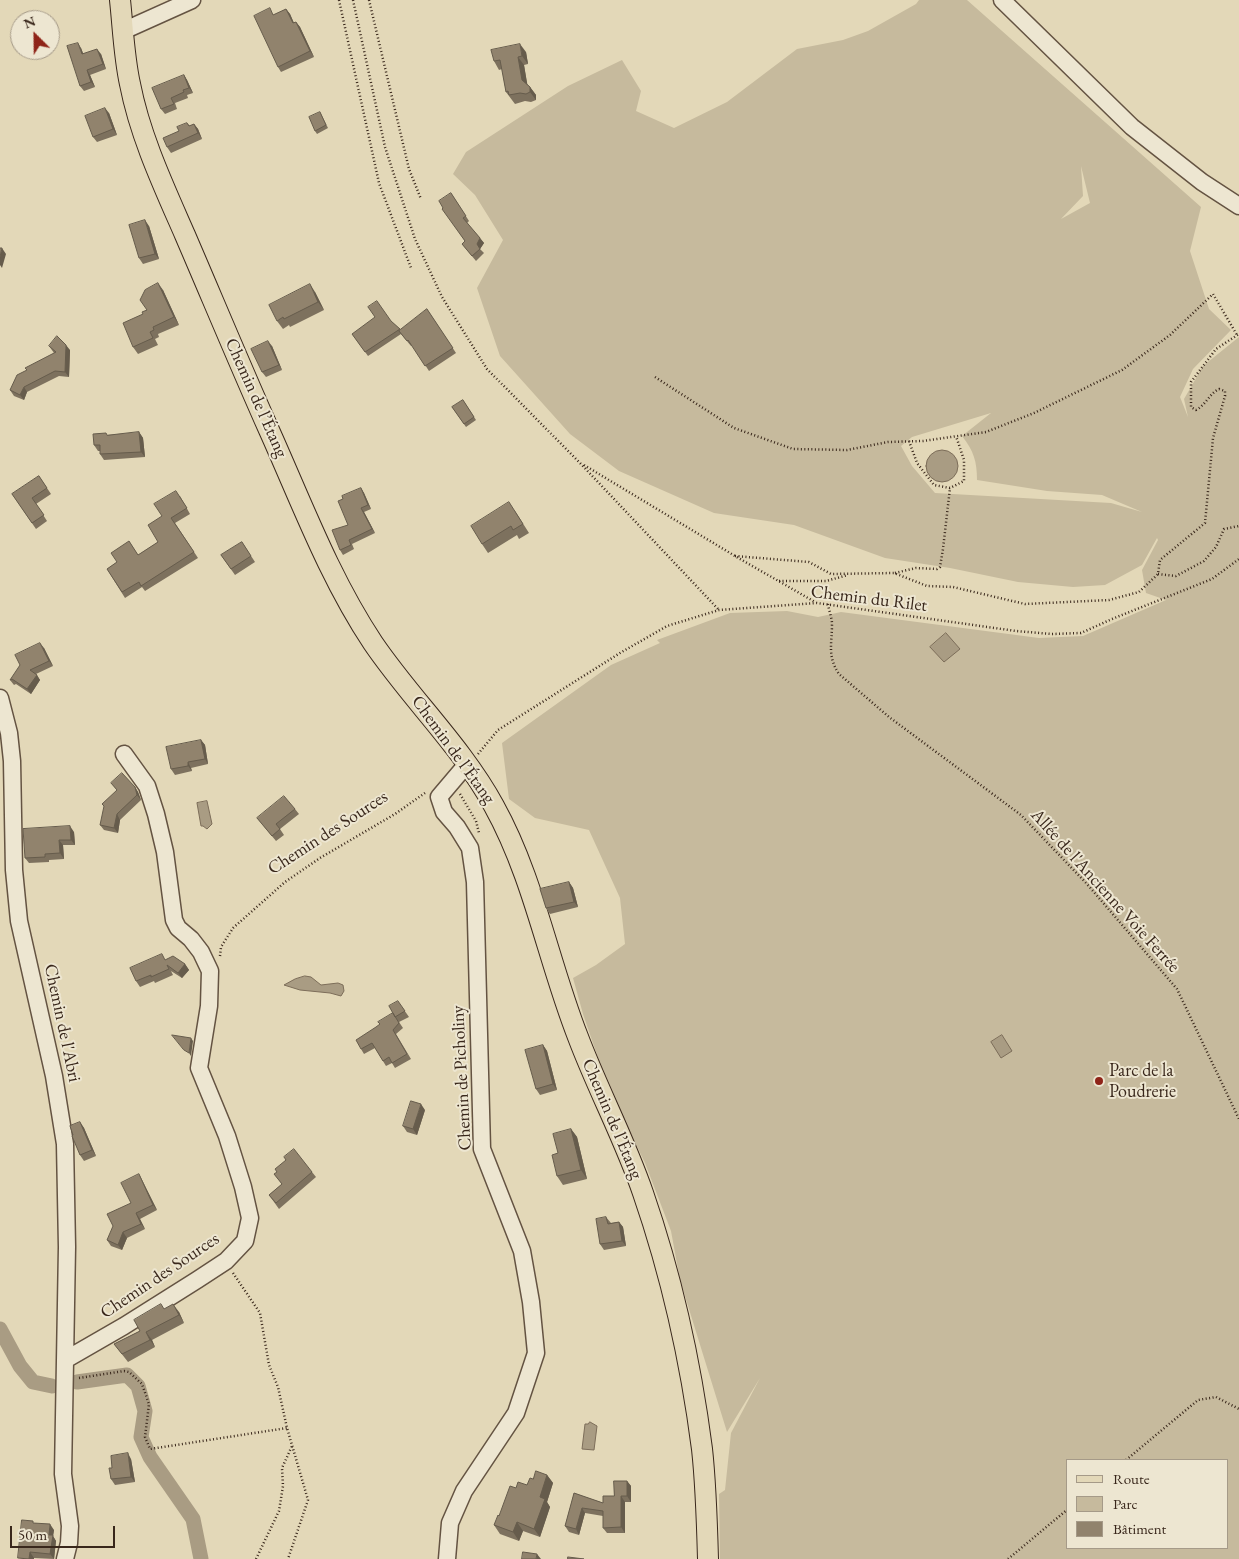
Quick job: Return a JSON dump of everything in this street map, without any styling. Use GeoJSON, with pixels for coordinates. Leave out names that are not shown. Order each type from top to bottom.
{"type":"FeatureCollection","features":[{"type":"Feature","properties":{"kind":"main road","name":"Chemin de l’Étang"},"geometry":{"type":"LineString","coordinates":[[120,0],[130,84],[140,123],[170,200],[248,383],[333,572],[373,642],[465,762],[493,803],[511,839],[526,876],[578,1038],[629,1155],[644,1196],[669,1280],[688,1365],[702,1449],[706,1492],[708,1559]]}},
{"type":"Feature","properties":{"kind":"street"},"geometry":{"type":"LineString","coordinates":[[123,31],[192,0]]}},
{"type":"Feature","properties":{"kind":"street"},"geometry":{"type":"LineString","coordinates":[[1002,0],[1132,127],[1202,182],[1239,206]]}},
{"type":"Feature","properties":{"kind":"street","name":"Chemin de l'Abri"},"geometry":{"type":"LineString","coordinates":[[0,698],[9,733],[12,761],[14,870],[19,922],[54,1076],[65,1144],[67,1247],[63,1474],[70,1526],[69,1543],[65,1559]]}},
{"type":"Feature","properties":{"kind":"street","name":"Chemin des Sources"},"geometry":{"type":"LineString","coordinates":[[65,1360],[124,1326],[226,1261],[245,1241],[250,1218],[243,1186],[227,1136],[199,1068],[209,1006],[210,971],[201,952],[191,939],[178,928],[174,920],[165,852],[156,814],[147,786],[124,754]]}},
{"type":"Feature","properties":{"kind":"street","name":"Chemin de Picholiny"},"geometry":{"type":"LineString","coordinates":[[447,1559],[450,1523],[464,1491],[516,1413],[536,1353],[532,1302],[522,1251],[482,1149],[473,868],[470,848],[457,827],[444,812],[440,797],[465,762]]}},
{"type":"Feature","properties":{"kind":"path"},"geometry":{"type":"LineString","coordinates":[[339,0],[379,183],[411,268]]}},
{"type":"Feature","properties":{"kind":"path"},"geometry":{"type":"LineString","coordinates":[[353,0],[385,146],[415,239],[442,297],[487,369],[580,463],[719,610]]}},
{"type":"Feature","properties":{"kind":"path"},"geometry":{"type":"LineString","coordinates":[[369,0],[409,169],[421,198]]}},
{"type":"Feature","properties":{"kind":"path"},"geometry":{"type":"LineString","coordinates":[[655,377],[734,428],[793,449],[847,450],[888,442],[923,441],[986,432],[1026,416],[1122,370],[1170,334],[1214,294],[1238,335],[1216,349],[1191,382],[1191,408],[1196,410],[1219,388],[1225,390],[1226,396],[1214,438],[1205,523],[1160,560],[1158,574],[1140,592],[1109,600],[1025,604],[953,587],[927,586],[894,573]]}},
{"type":"Feature","properties":{"kind":"path"},"geometry":{"type":"LineString","coordinates":[[909,441],[917,463],[934,485],[950,488],[964,481],[964,460],[956,436]]}},
{"type":"Feature","properties":{"kind":"path"},"geometry":{"type":"LineString","coordinates":[[580,463],[816,603]]}},
{"type":"Feature","properties":{"kind":"path"},"geometry":{"type":"LineString","coordinates":[[735,556],[809,562],[831,574],[894,573],[916,568],[937,569],[940,567],[943,549],[950,488]]}},
{"type":"Feature","properties":{"kind":"path"},"geometry":{"type":"LineString","coordinates":[[1158,574],[1176,576],[1204,561],[1216,546],[1224,529],[1239,526]]}},
{"type":"Feature","properties":{"kind":"path","name":"Chemin du Rilet"},"geometry":{"type":"LineString","coordinates":[[465,762],[478,755],[498,730],[620,653],[668,626],[719,610],[816,603],[1016,631],[1052,634],[1081,633],[1212,579],[1239,559]]}},
{"type":"Feature","properties":{"kind":"path"},"geometry":{"type":"LineString","coordinates":[[778,581],[826,581],[852,573]]}},
{"type":"Feature","properties":{"kind":"path","name":"Allée de l'Ancienne Voie Ferrée"},"geometry":{"type":"LineString","coordinates":[[828,604],[832,622],[831,655],[833,665],[840,674],[889,717],[1021,815],[1087,884],[1177,989],[1239,1119]]}},
{"type":"Feature","properties":{"kind":"path","name":"Chemin des Sources"},"geometry":{"type":"LineString","coordinates":[[220,962],[221,947],[233,928],[285,882],[320,858],[395,814],[430,790]]}},
{"type":"Feature","properties":{"kind":"path"},"geometry":{"type":"LineString","coordinates":[[226,1261],[260,1313],[269,1365],[278,1387],[287,1428],[308,1500],[288,1559]]}},
{"type":"Feature","properties":{"kind":"path"},"geometry":{"type":"LineString","coordinates":[[65,1380],[124,1371],[129,1372],[142,1384],[149,1404],[145,1437],[150,1449],[287,1428]]}},
{"type":"Feature","properties":{"kind":"path"},"geometry":{"type":"LineString","coordinates":[[1127,1459],[1198,1400],[1216,1397],[1239,1409]]}},
{"type":"Feature","properties":{"kind":"path"},"geometry":{"type":"LineString","coordinates":[[256,1559],[278,1511],[283,1486],[282,1468],[292,1446]]}},
{"type":"Feature","properties":{"kind":"path"},"geometry":{"type":"LineString","coordinates":[[1008,1559],[1066,1511]]}},
{"type":"Feature","properties":{"kind":"green space"},"geometry":{"type":"Polygon","coordinates":[[[919,0],[967,0],[1201,207],[1190,251],[1209,309],[1231,330],[1193,369],[1180,397],[1188,417],[1184,399],[1203,366],[1239,337],[1239,1559],[720,1559],[719,1494],[725,1490],[731,1433],[760,1378],[727,1432],[680,1280],[671,1231],[645,1163],[608,1087],[573,978],[596,965],[625,944],[620,898],[589,830],[535,818],[509,799],[502,743],[611,665],[660,643],[657,640],[730,613],[787,611],[818,617],[841,612],[1039,638],[1083,636],[1166,600],[1146,593],[1142,570],[1158,540],[1157,538],[1142,565],[1105,585],[1073,587],[1018,582],[950,568],[885,558],[794,525],[714,513],[619,471],[570,434],[500,356],[477,288],[503,240],[475,195],[453,174],[466,152],[568,86],[622,60],[641,91],[636,111],[674,128],[727,102],[797,49],[843,40],[868,31],[916,4],[919,0]],[[1081,166],[1083,196],[1061,219],[1090,203],[1081,166]],[[991,413],[912,437],[901,446],[912,466],[935,493],[1111,503],[1142,512],[1102,495],[1047,491],[977,480],[974,457],[962,436],[991,413]]]}},
{"type":"Feature","properties":{"kind":"shaded area"},"geometry":{"type":"Polygon","coordinates":[[[942,450],[948,451],[953,455],[957,460],[957,472],[953,477],[948,481],[942,482],[936,481],[931,477],[927,472],[926,466],[927,460],[931,455],[936,451],[942,450]]]}},
{"type":"Feature","properties":{"kind":"shaded area"},"geometry":{"type":"Polygon","coordinates":[[[946,633],[960,649],[944,662],[930,647],[946,633]]]}},
{"type":"Feature","properties":{"kind":"shaded area"},"geometry":{"type":"Polygon","coordinates":[[[207,801],[212,824],[207,829],[201,826],[197,803],[207,801]]]}},
{"type":"Feature","properties":{"kind":"shaded area"},"geometry":{"type":"Polygon","coordinates":[[[305,976],[311,977],[321,985],[338,983],[343,985],[344,991],[341,996],[300,990],[284,985],[305,976]]]}},
{"type":"Feature","properties":{"kind":"shaded area"},"geometry":{"type":"Polygon","coordinates":[[[1002,1035],[1012,1051],[1001,1058],[991,1042],[1002,1035]]]}},
{"type":"Feature","properties":{"kind":"shaded area"},"geometry":{"type":"Polygon","coordinates":[[[590,1422],[597,1426],[594,1450],[582,1449],[585,1424],[590,1422]]]}},
{"type":"Feature","properties":{"kind":"building"},"geometry":{"type":"Polygon","coordinates":[[[270,8],[273,15],[286,9],[293,23],[296,22],[310,51],[278,67],[254,16],[270,8]]]}},
{"type":"Feature","properties":{"kind":"building"},"geometry":{"type":"Polygon","coordinates":[[[78,43],[82,54],[97,49],[103,64],[87,70],[91,82],[80,86],[67,46],[78,43]]]}},
{"type":"Feature","properties":{"kind":"building"},"geometry":{"type":"Polygon","coordinates":[[[520,44],[522,56],[518,57],[522,80],[530,87],[530,92],[509,95],[508,91],[506,92],[500,60],[494,61],[491,50],[520,44]]]}},
{"type":"Feature","properties":{"kind":"building"},"geometry":{"type":"Polygon","coordinates":[[[184,75],[189,88],[171,98],[174,104],[161,109],[152,88],[184,75]]]}},
{"type":"Feature","properties":{"kind":"building"},"geometry":{"type":"Polygon","coordinates":[[[105,108],[113,129],[93,137],[85,116],[105,108]]]}},
{"type":"Feature","properties":{"kind":"building"},"geometry":{"type":"Polygon","coordinates":[[[320,112],[326,125],[315,131],[309,117],[320,112]]]}},
{"type":"Feature","properties":{"kind":"building"},"geometry":{"type":"Polygon","coordinates":[[[187,123],[189,126],[194,124],[198,133],[167,147],[163,138],[179,131],[177,127],[187,123]]]}},
{"type":"Feature","properties":{"kind":"building"},"geometry":{"type":"Polygon","coordinates":[[[451,193],[466,216],[463,218],[480,238],[477,244],[480,249],[472,256],[462,244],[465,241],[442,209],[439,201],[451,193]]]}},
{"type":"Feature","properties":{"kind":"building"},"geometry":{"type":"Polygon","coordinates":[[[145,220],[155,254],[139,258],[129,225],[145,220]]]}},
{"type":"Feature","properties":{"kind":"building"},"geometry":{"type":"Polygon","coordinates":[[[158,283],[174,317],[153,327],[154,330],[150,332],[153,338],[133,347],[123,323],[143,314],[142,312],[147,310],[140,300],[145,290],[158,283]]]}},
{"type":"Feature","properties":{"kind":"building"},"geometry":{"type":"Polygon","coordinates":[[[310,284],[318,302],[277,321],[269,305],[310,284]]]}},
{"type":"Feature","properties":{"kind":"building"},"geometry":{"type":"Polygon","coordinates":[[[377,301],[391,321],[400,329],[365,352],[352,334],[375,317],[368,307],[377,301]]]}},
{"type":"Feature","properties":{"kind":"building"},"geometry":{"type":"Polygon","coordinates":[[[427,309],[453,348],[425,366],[408,340],[399,331],[427,309]]]}},
{"type":"Feature","properties":{"kind":"building"},"geometry":{"type":"Polygon","coordinates":[[[57,336],[66,345],[65,372],[55,371],[24,387],[20,395],[10,390],[17,375],[27,370],[25,368],[56,352],[49,346],[57,336]]]}},
{"type":"Feature","properties":{"kind":"building"},"geometry":{"type":"Polygon","coordinates":[[[268,341],[279,365],[262,372],[251,349],[268,341]]]}},
{"type":"Feature","properties":{"kind":"building"},"geometry":{"type":"Polygon","coordinates":[[[463,400],[474,417],[464,424],[452,407],[463,400]]]}},
{"type":"Feature","properties":{"kind":"building"},"geometry":{"type":"Polygon","coordinates":[[[139,432],[141,452],[100,454],[100,445],[94,445],[93,434],[106,433],[107,435],[139,432]]]}},
{"type":"Feature","properties":{"kind":"building"},"geometry":{"type":"Polygon","coordinates":[[[39,476],[47,488],[32,498],[44,515],[32,523],[12,494],[39,476]]]}},
{"type":"Feature","properties":{"kind":"building"},"geometry":{"type":"Polygon","coordinates":[[[361,488],[368,505],[361,508],[372,529],[349,540],[351,545],[340,550],[332,530],[348,525],[338,501],[343,499],[342,496],[361,488]]]}},
{"type":"Feature","properties":{"kind":"building"},"geometry":{"type":"Polygon","coordinates":[[[176,491],[187,508],[171,518],[194,552],[141,586],[139,582],[122,592],[107,569],[117,562],[111,553],[129,541],[138,555],[158,542],[148,525],[162,516],[154,504],[176,491]]]}},
{"type":"Feature","properties":{"kind":"building"},"geometry":{"type":"Polygon","coordinates":[[[509,502],[523,524],[513,530],[511,526],[482,544],[471,526],[509,502]]]}},
{"type":"Feature","properties":{"kind":"building"},"geometry":{"type":"Polygon","coordinates":[[[242,542],[251,556],[231,569],[221,555],[242,542]]]}},
{"type":"Feature","properties":{"kind":"building"},"geometry":{"type":"Polygon","coordinates":[[[40,643],[49,661],[30,670],[37,675],[27,689],[12,679],[10,680],[20,665],[15,655],[40,643]]]}},
{"type":"Feature","properties":{"kind":"building"},"geometry":{"type":"Polygon","coordinates":[[[201,740],[205,759],[188,762],[188,766],[171,769],[166,747],[201,740]]]}},
{"type":"Feature","properties":{"kind":"building"},"geometry":{"type":"Polygon","coordinates":[[[122,773],[135,787],[137,795],[117,814],[114,828],[100,825],[104,806],[102,804],[117,790],[111,783],[122,773]]]}},
{"type":"Feature","properties":{"kind":"building"},"geometry":{"type":"Polygon","coordinates":[[[284,796],[295,809],[276,824],[280,829],[272,836],[257,818],[284,796]]]}},
{"type":"Feature","properties":{"kind":"building"},"geometry":{"type":"Polygon","coordinates":[[[70,826],[71,840],[59,840],[60,853],[45,854],[45,857],[25,858],[23,829],[70,826]]]}},
{"type":"Feature","properties":{"kind":"building"},"geometry":{"type":"Polygon","coordinates":[[[569,882],[574,902],[546,908],[540,889],[569,882]]]}},
{"type":"Feature","properties":{"kind":"building"},"geometry":{"type":"Polygon","coordinates":[[[162,954],[165,960],[173,956],[185,964],[178,973],[167,965],[169,969],[136,981],[130,968],[162,954]]]}},
{"type":"Feature","properties":{"kind":"building"},"geometry":{"type":"Polygon","coordinates":[[[398,1001],[405,1011],[395,1017],[389,1006],[398,1001]]]}},
{"type":"Feature","properties":{"kind":"building"},"geometry":{"type":"Polygon","coordinates":[[[393,1013],[399,1023],[393,1030],[407,1054],[392,1063],[389,1057],[383,1061],[372,1043],[361,1049],[356,1040],[380,1024],[378,1022],[393,1013]]]}},
{"type":"Feature","properties":{"kind":"building"},"geometry":{"type":"Polygon","coordinates":[[[172,1035],[191,1038],[189,1053],[184,1050],[172,1035]]]}},
{"type":"Feature","properties":{"kind":"building"},"geometry":{"type":"Polygon","coordinates":[[[543,1045],[553,1084],[536,1089],[525,1050],[543,1045]]]}},
{"type":"Feature","properties":{"kind":"building"},"geometry":{"type":"Polygon","coordinates":[[[411,1101],[421,1104],[413,1129],[403,1126],[411,1101]]]}},
{"type":"Feature","properties":{"kind":"building"},"geometry":{"type":"Polygon","coordinates":[[[80,1122],[92,1150],[80,1155],[70,1126],[80,1122]]]}},
{"type":"Feature","properties":{"kind":"building"},"geometry":{"type":"Polygon","coordinates":[[[571,1129],[581,1170],[557,1176],[552,1155],[558,1153],[553,1134],[571,1129]]]}},
{"type":"Feature","properties":{"kind":"building"},"geometry":{"type":"Polygon","coordinates":[[[294,1149],[312,1172],[276,1203],[269,1195],[282,1184],[274,1174],[277,1172],[275,1169],[286,1160],[284,1157],[294,1149]]]}},
{"type":"Feature","properties":{"kind":"building"},"geometry":{"type":"Polygon","coordinates":[[[139,1174],[153,1205],[136,1213],[141,1224],[123,1232],[118,1245],[107,1240],[113,1226],[107,1214],[131,1203],[121,1183],[139,1174]]]}},
{"type":"Feature","properties":{"kind":"building"},"geometry":{"type":"Polygon","coordinates":[[[606,1217],[608,1224],[619,1222],[622,1241],[600,1244],[596,1219],[606,1217]]]}},
{"type":"Feature","properties":{"kind":"building"},"geometry":{"type":"Polygon","coordinates":[[[161,1304],[164,1309],[173,1304],[179,1315],[146,1332],[150,1340],[122,1354],[114,1344],[140,1331],[134,1320],[161,1304]]]}},
{"type":"Feature","properties":{"kind":"building"},"geometry":{"type":"Polygon","coordinates":[[[128,1453],[131,1477],[111,1479],[109,1468],[112,1468],[111,1456],[128,1453]]]}},
{"type":"Feature","properties":{"kind":"building"},"geometry":{"type":"Polygon","coordinates":[[[536,1471],[547,1475],[540,1497],[545,1499],[534,1529],[517,1522],[513,1532],[494,1525],[510,1486],[516,1488],[518,1482],[527,1485],[530,1478],[533,1479],[536,1471]]]}},
{"type":"Feature","properties":{"kind":"building"},"geometry":{"type":"Polygon","coordinates":[[[614,1481],[627,1481],[627,1496],[621,1496],[621,1527],[603,1528],[603,1511],[582,1508],[576,1529],[565,1526],[574,1493],[603,1503],[603,1496],[614,1496],[614,1481]]]}},
{"type":"Feature","properties":{"kind":"building"},"geometry":{"type":"Polygon","coordinates":[[[22,1520],[50,1524],[49,1535],[53,1535],[50,1554],[30,1552],[29,1559],[18,1558],[22,1520]]]}},
{"type":"Feature","properties":{"kind":"building"},"geometry":{"type":"Polygon","coordinates":[[[523,1552],[537,1554],[536,1559],[522,1559],[523,1552]]]}},
{"type":"Feature","properties":{"kind":"building"},"geometry":{"type":"Polygon","coordinates":[[[568,1557],[584,1559],[568,1559],[568,1557]]]}},
{"type":"Feature","properties":{"kind":"waterway"},"geometry":{"type":"LineString","coordinates":[[0,1329],[20,1366],[33,1382],[52,1386]]}},
{"type":"Feature","properties":{"kind":"waterway"},"geometry":{"type":"LineString","coordinates":[[77,1382],[127,1375],[138,1386],[145,1411],[141,1437],[150,1457],[193,1519],[201,1559]]}},
{"type":"Feature","properties":{"kind":"place","name":"Parc de la Poudrerie"},"geometry":{"type":"Point","coordinates":[1099,1081]}}]}
